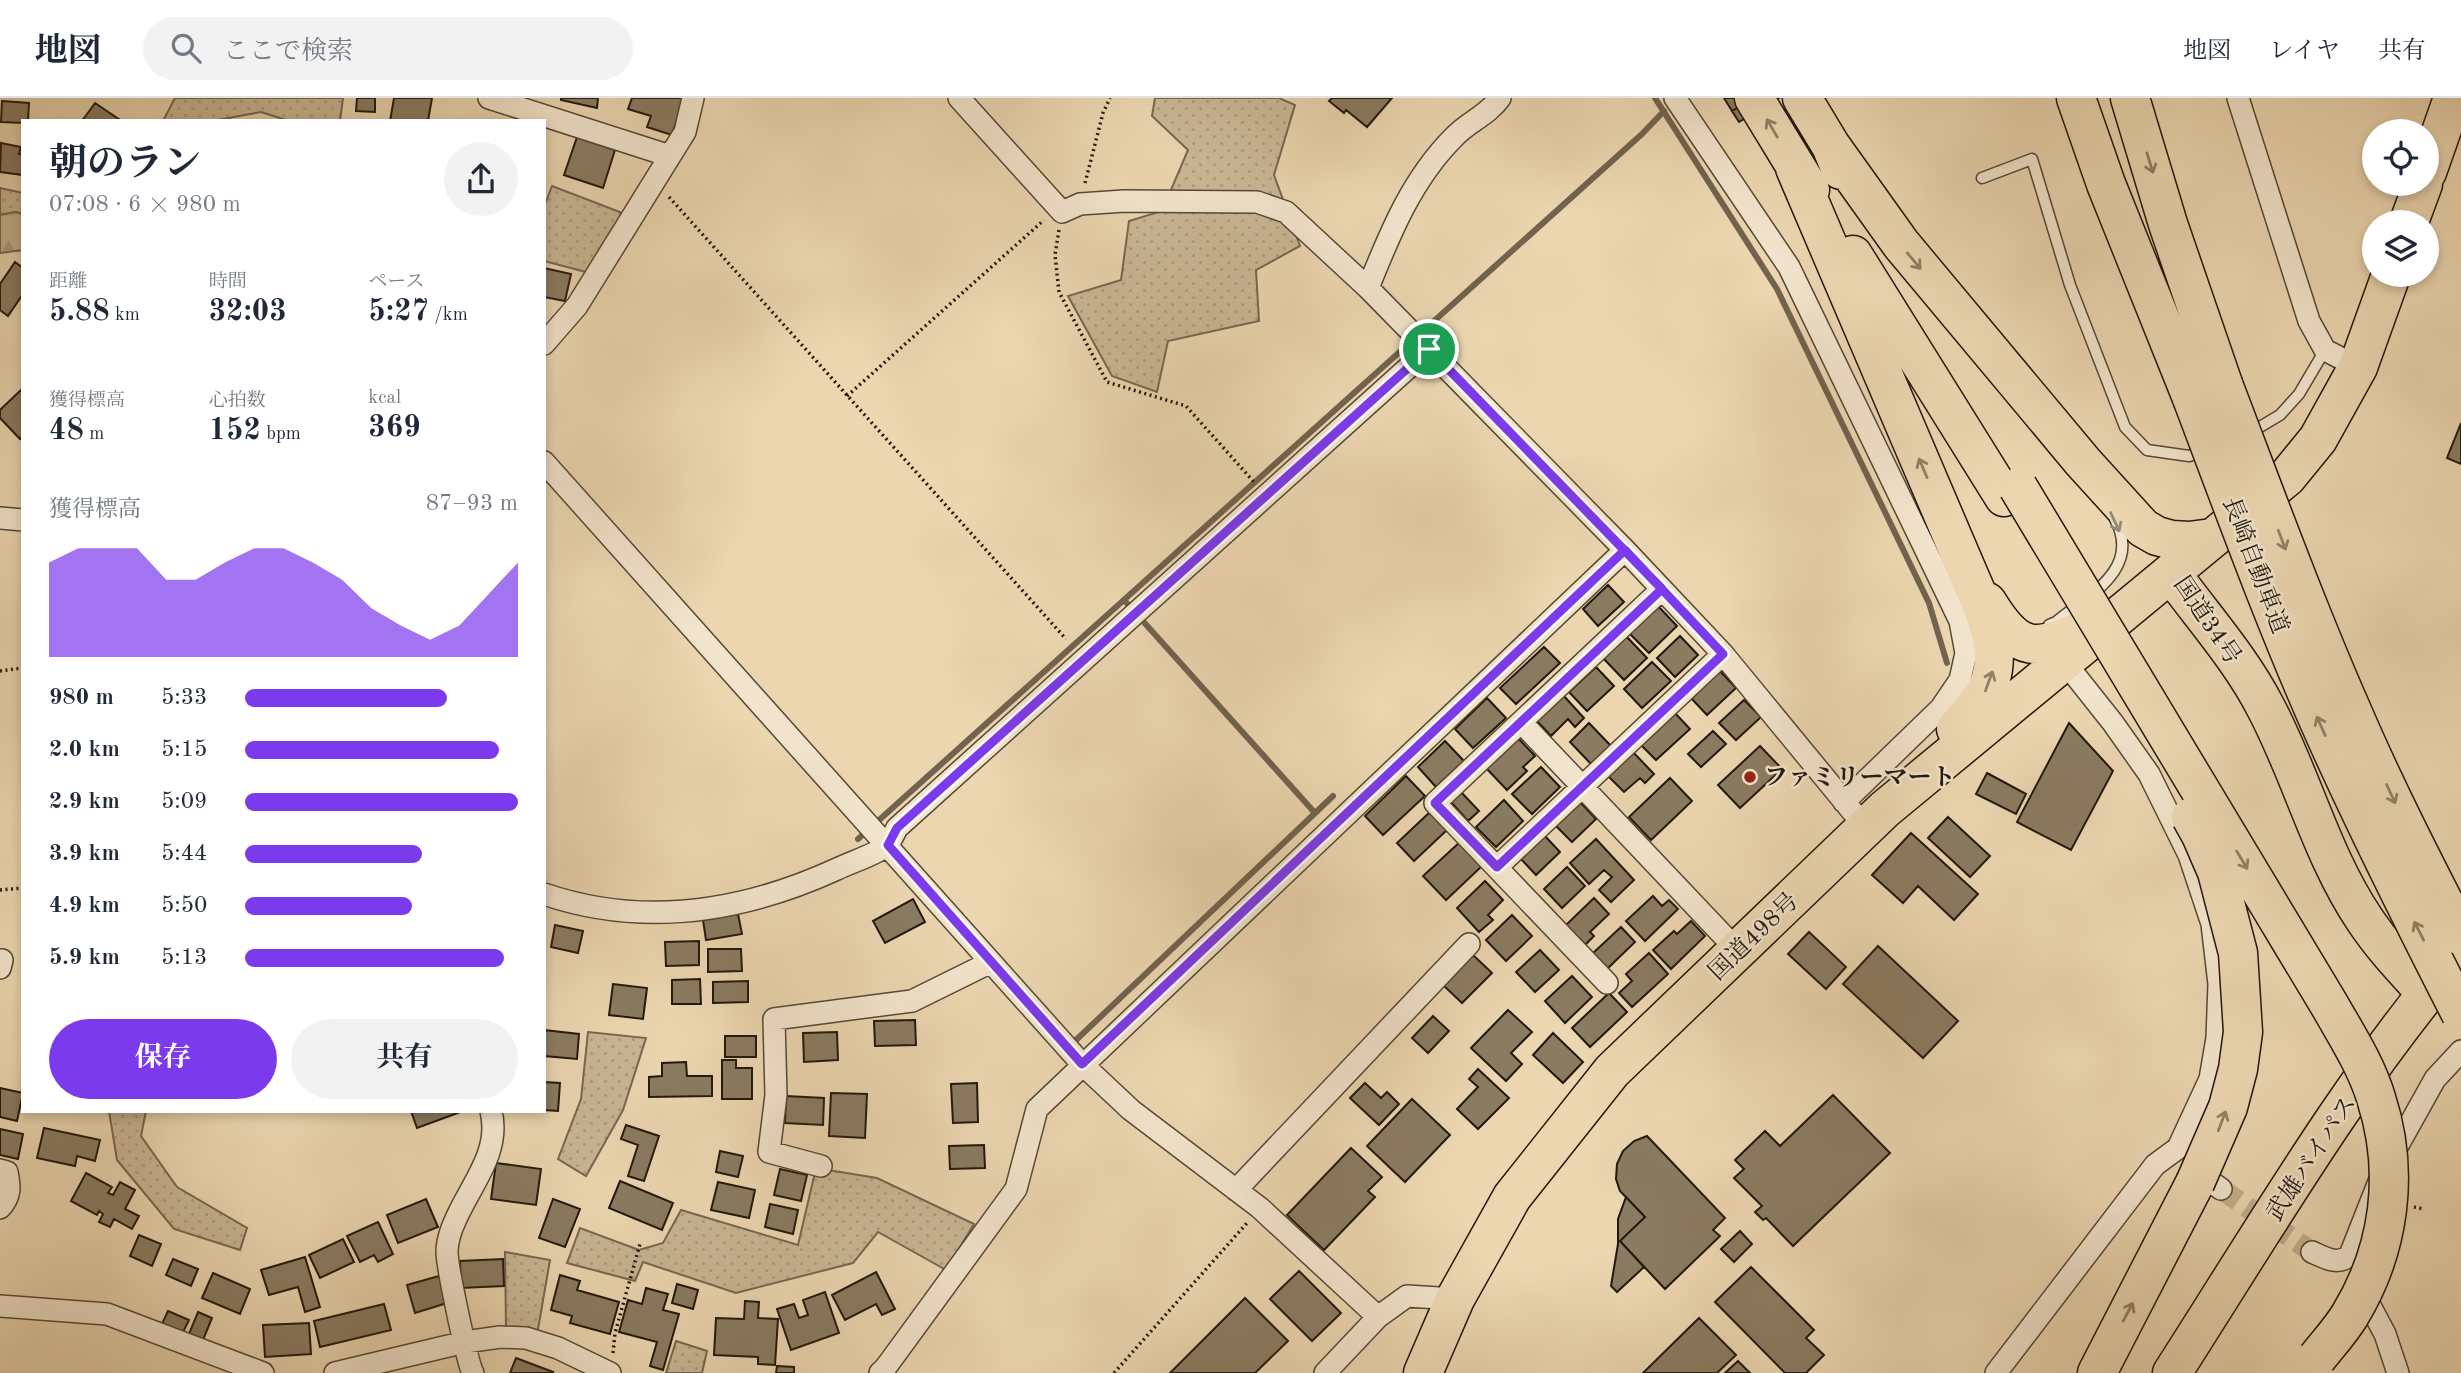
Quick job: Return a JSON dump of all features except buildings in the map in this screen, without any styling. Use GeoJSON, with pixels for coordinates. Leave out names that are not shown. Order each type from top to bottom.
{"type":"FeatureCollection","features":[{"type":"Feature","properties":{"kind":"highway"},"geometry":{"type":"LineString","coordinates":[[1754,98],[1795,168],[2011,492],[2330,1006],[2359,1058],[2376,1096],[2385,1127],[2390,1166],[2389,1202],[2382,1242],[2368,1282],[2349,1317],[2310,1366]]}},
{"type":"Feature","properties":{"kind":"highway"},"geometry":{"type":"LineString","coordinates":[[1802,98],[1831,146],[1901,244],[2083,462],[2143,528],[2172,540],[2211,538]]}},
{"type":"Feature","properties":{"kind":"highway"},"geometry":{"type":"LineString","coordinates":[[2076,98],[2106,184],[2208,391]]}},
{"type":"Feature","properties":{"kind":"highway","name":"長崎自動車道"},"geometry":{"type":"LineString","coordinates":[[2096,98],[2133,221],[2208,391],[2289,557],[2352,712],[2423,863],[2461,936]]}},
{"type":"Feature","properties":{"kind":"highway","name":"長崎自動車道"},"geometry":{"type":"LineString","coordinates":[[2130,98],[2168,224],[2208,391],[2257,571],[2322,727],[2393,882],[2461,1014]]}},
{"type":"Feature","properties":{"kind":"highway"},"geometry":{"type":"LineString","coordinates":[[2439,139],[2454,98]]}},
{"type":"Feature","properties":{"kind":"highway"},"geometry":{"type":"LineString","coordinates":[[1831,146],[1880,257],[2195,823],[2217,872],[2238,953],[2243,1032],[2238,1069],[2208,1186],[2097,1373]]}},
{"type":"Feature","properties":{"kind":"highway"},"geometry":{"type":"LineString","coordinates":[[1795,168],[1968,573],[1992,637],[1995,656],[1992,679],[1981,699],[1865,813]]}},
{"type":"Feature","properties":{"kind":"highway","name":"国道34号"},"geometry":{"type":"LineString","coordinates":[[2384,287],[2342,358],[2318,439],[2287,477],[2171,573],[2238,663],[2264,704],[2288,751],[2338,872],[2363,918],[2391,956],[2426,993]]}},
{"type":"Feature","properties":{"kind":"highway"},"geometry":{"type":"LineString","coordinates":[[1968,573],[2008,623],[2013,638],[2025,644],[2055,642],[2129,606],[2151,575],[2153,559],[2143,528]]}},
{"type":"Feature","properties":{"kind":"highway","name":"国道498号"},"geometry":{"type":"LineString","coordinates":[[1423,1373],[1455,1299],[1512,1198],[1612,1071],[1738,951],[1865,813],[2171,573]]}},
{"type":"Feature","properties":{"kind":"highway","name":"武雄バイパス"},"geometry":{"type":"LineString","coordinates":[[2172,1373],[2354,1091],[2426,993],[2461,952]]}},
{"type":"Feature","properties":{"kind":"street"},"geometry":{"type":"LineString","coordinates":[[489,98],[670,156]]}},
{"type":"Feature","properties":{"kind":"street"},"geometry":{"type":"LineString","coordinates":[[546,342],[577,306],[685,132],[692,98]]}},
{"type":"Feature","properties":{"kind":"street"},"geometry":{"type":"LineString","coordinates":[[959,98],[1071,208],[1124,201],[1257,202],[1286,212],[1368,288],[1625,550],[1723,654],[1865,813],[1960,680],[1966,653],[1960,621],[1789,267],[1675,98]]}},
{"type":"Feature","properties":{"kind":"street"},"geometry":{"type":"LineString","coordinates":[[1368,288],[1396,218],[1419,179],[1455,136],[1494,106],[1500,98]]}},
{"type":"Feature","properties":{"kind":"street"},"geometry":{"type":"LineString","coordinates":[[2238,98],[2309,321],[2342,358]]}},
{"type":"Feature","properties":{"kind":"street"},"geometry":{"type":"LineString","coordinates":[[546,895],[610,910],[658,913],[706,910],[756,900],[811,881],[876,833],[897,828],[1429,349]]}},
{"type":"Feature","properties":{"kind":"street"},"geometry":{"type":"LineString","coordinates":[[546,464],[1082,1064],[1131,1110],[1260,1208],[1378,1317]]}},
{"type":"Feature","properties":{"kind":"street"},"geometry":{"type":"LineString","coordinates":[[886,1371],[1016,1189],[1037,1109],[1625,550]]}},
{"type":"Feature","properties":{"kind":"street"},"geometry":{"type":"LineString","coordinates":[[1607,983],[1435,803],[1662,589]]}},
{"type":"Feature","properties":{"kind":"street"},"geometry":{"type":"LineString","coordinates":[[1497,867],[1723,654]]}},
{"type":"Feature","properties":{"kind":"street"},"geometry":{"type":"LineString","coordinates":[[1996,1373],[2155,1165],[2178,1148],[2210,1079],[2217,1038],[2219,984],[2211,924],[2189,855],[2149,774],[2063,660]]}},
{"type":"Feature","properties":{"kind":"street"},"geometry":{"type":"LineString","coordinates":[[1521,722],[1738,951]]}},
{"type":"Feature","properties":{"kind":"street"},"geometry":{"type":"LineString","coordinates":[[1236,1190],[1469,944]]}},
{"type":"Feature","properties":{"kind":"street"},"geometry":{"type":"LineString","coordinates":[[821,1166],[769,1152],[776,1095],[774,1019],[912,1001],[991,962]]}},
{"type":"Feature","properties":{"kind":"street"},"geometry":{"type":"LineString","coordinates":[[2312,1252],[2328,1259],[2346,1259],[2350,1255],[2382,1174],[2435,1079],[2461,1051]]}},
{"type":"Feature","properties":{"kind":"street"},"geometry":{"type":"LineString","coordinates":[[473,1373],[447,1253],[451,1232],[490,1151],[494,1135],[491,1113]]}},
{"type":"Feature","properties":{"kind":"street"},"geometry":{"type":"LineString","coordinates":[[2178,1148],[2179,1157],[2185,1165],[2208,1186]]}},
{"type":"Feature","properties":{"kind":"street"},"geometry":{"type":"LineString","coordinates":[[0,1170],[6,1172],[10,1189],[0,1208]]}},
{"type":"Feature","properties":{"kind":"street"},"geometry":{"type":"LineString","coordinates":[[2346,1259],[2385,1334],[2398,1373]]}},
{"type":"Feature","properties":{"kind":"street"},"geometry":{"type":"LineString","coordinates":[[1325,1373],[1378,1317],[1407,1296],[1455,1299]]}},
{"type":"Feature","properties":{"kind":"street"},"geometry":{"type":"LineString","coordinates":[[0,1306],[107,1314],[262,1373]]}},
{"type":"Feature","properties":{"kind":"street"},"geometry":{"type":"LineString","coordinates":[[335,1373],[465,1342],[500,1337],[526,1338],[611,1366]]}},
{"type":"Feature","properties":{"kind":"lane"},"geometry":{"type":"LineString","coordinates":[[1982,178],[2032,159],[2070,285],[2125,427],[2147,450],[2189,456],[2228,442],[2280,415],[2299,394],[2342,358]]}},
{"type":"Feature","properties":{"kind":"lane"},"geometry":{"type":"LineString","coordinates":[[2040,628],[2056,622],[2113,575],[2122,558],[2123,541],[2118,524],[2083,462]]}},
{"type":"Feature","properties":{"kind":"path"},"geometry":{"type":"LineString","coordinates":[[1110,98],[1055,255],[1059,292],[1108,382],[1186,406],[1245,471]]}},
{"type":"Feature","properties":{"kind":"path"},"geometry":{"type":"LineString","coordinates":[[667,195],[1066,639]]}},
{"type":"Feature","properties":{"kind":"path"},"geometry":{"type":"LineString","coordinates":[[847,396],[1051,214],[1071,208]]}},
{"type":"Feature","properties":{"kind":"path"},"geometry":{"type":"LineString","coordinates":[[0,671],[21,668]]}},
{"type":"Feature","properties":{"kind":"path"},"geometry":{"type":"LineString","coordinates":[[0,890],[21,888]]}},
{"type":"Feature","properties":{"kind":"path"},"geometry":{"type":"LineString","coordinates":[[1114,1373],[1260,1208]]}},
{"type":"Feature","properties":{"kind":"path"},"geometry":{"type":"LineString","coordinates":[[611,1366],[615,1333],[640,1244]]}},
{"type":"Feature","properties":{"kind":"green space"},"geometry":{"type":"Polygon","coordinates":[[[175,98],[343,98],[340,119],[283,119],[261,112],[223,119],[164,119],[175,98]]]}},
{"type":"Feature","properties":{"kind":"green space"},"geometry":{"type":"Polygon","coordinates":[[[1155,98],[1279,98],[1295,105],[1274,175],[1300,246],[1256,270],[1259,321],[1168,341],[1157,392],[1112,376],[1068,296],[1121,280],[1129,221],[1162,211],[1188,150],[1152,116],[1155,98]]]}},
{"type":"Feature","properties":{"kind":"green space"},"geometry":{"type":"Polygon","coordinates":[[[552,186],[625,214],[586,272],[546,262],[546,202],[552,186]]]}},
{"type":"Feature","properties":{"kind":"green space"},"geometry":{"type":"Polygon","coordinates":[[[0,188],[21,193],[21,214],[0,215],[0,188]]]}},
{"type":"Feature","properties":{"kind":"green space"},"geometry":{"type":"Polygon","coordinates":[[[21,214],[21,250],[0,253],[0,215],[21,214]]]}},
{"type":"Feature","properties":{"kind":"green space"},"geometry":{"type":"Polygon","coordinates":[[[588,1032],[646,1038],[623,1110],[586,1176],[558,1159],[581,1099],[588,1032]]]}},
{"type":"Feature","properties":{"kind":"green space"},"geometry":{"type":"Polygon","coordinates":[[[109,1113],[146,1113],[141,1136],[177,1187],[247,1228],[240,1250],[174,1229],[117,1160],[109,1113]]]}},
{"type":"Feature","properties":{"kind":"green space"},"geometry":{"type":"Polygon","coordinates":[[[816,1168],[877,1178],[974,1224],[946,1270],[878,1232],[853,1263],[736,1293],[643,1262],[635,1281],[567,1263],[580,1228],[639,1250],[663,1243],[681,1210],[798,1245],[816,1168]]]}},
{"type":"Feature","properties":{"kind":"green space"},"geometry":{"type":"Polygon","coordinates":[[[505,1252],[550,1260],[537,1335],[506,1329],[505,1252]]]}},
{"type":"Feature","properties":{"kind":"green space"},"geometry":{"type":"Polygon","coordinates":[[[676,1341],[707,1351],[702,1373],[666,1373],[676,1341]]]}},
{"type":"Feature","properties":{"kind":"waterway"},"geometry":{"type":"LineString","coordinates":[[1655,98],[1777,289],[1929,603],[1947,663]]}},
{"type":"Feature","properties":{"kind":"waterway"},"geometry":{"type":"LineString","coordinates":[[858,839],[1642,134],[1664,111]]}},
{"type":"Feature","properties":{"kind":"waterway"},"geometry":{"type":"LineString","coordinates":[[1124,600],[1315,813]]}},
{"type":"Feature","properties":{"kind":"waterway"},"geometry":{"type":"LineString","coordinates":[[1076,1040],[1333,796]]}},
{"type":"Feature","properties":{"kind":"tunnel"},"geometry":{"type":"LineString","coordinates":[[2221,1189],[2312,1252]]}},
{"type":"Feature","properties":{"kind":"place","name":"ファミリーマート"},"geometry":{"type":"Point","coordinates":[1750,777]}},
{"type":"Feature","properties":{"kind":"route"},"geometry":{"type":"LineString","coordinates":[[1429,349],[897,828],[888,845],[1082,1064],[1625,550],[1662,589],[1723,654],[1497,867],[1435,803],[1662,589],[1625,550],[1429,349]]}}]}
